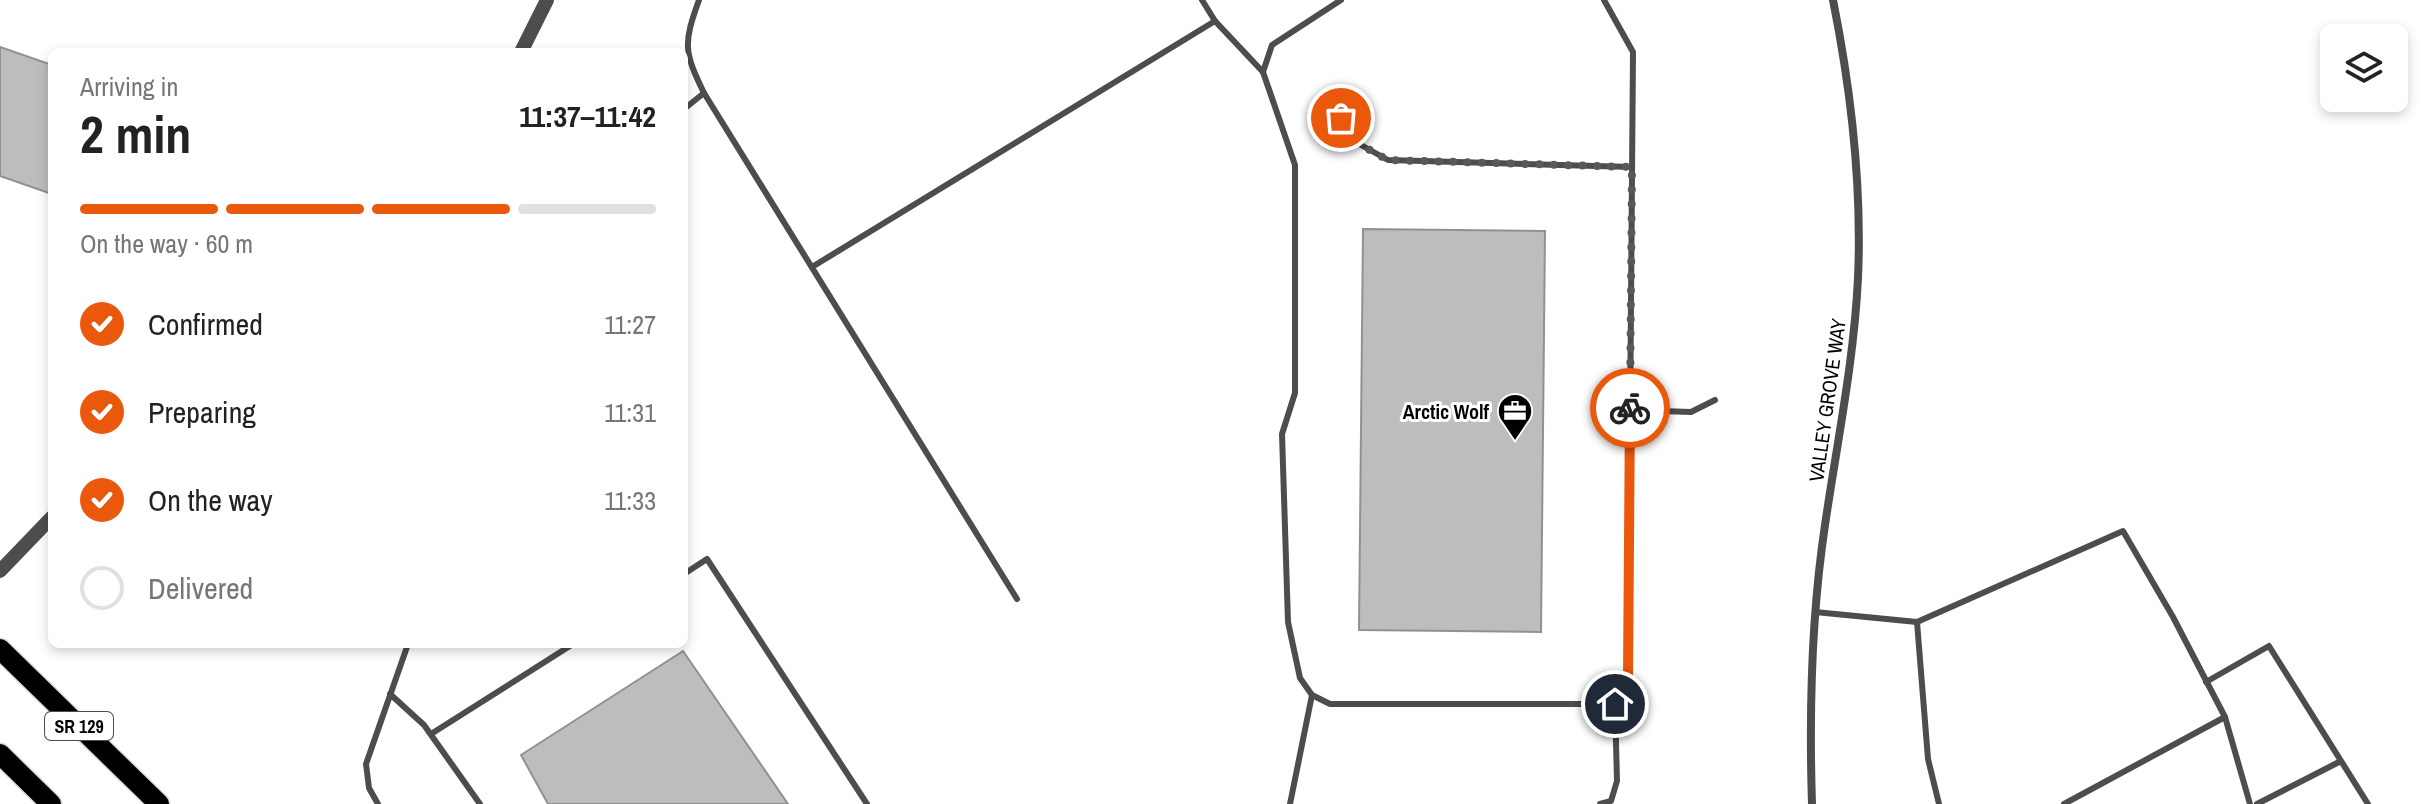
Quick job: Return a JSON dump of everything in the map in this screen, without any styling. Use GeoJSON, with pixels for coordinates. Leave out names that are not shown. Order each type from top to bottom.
{"type":"FeatureCollection","features":[{"type":"Feature","properties":{"kind":"main road","name":"SR 129"},"geometry":{"type":"LineString","coordinates":[[0,649],[159,804]]}},
{"type":"Feature","properties":{"kind":"main road"},"geometry":{"type":"LineString","coordinates":[[0,754],[51,804]]}},
{"type":"Feature","properties":{"kind":"street"},"geometry":{"type":"LineString","coordinates":[[523,48],[547,0]]}},
{"type":"Feature","properties":{"kind":"street","name":"VALLEY GROVE WAY"},"geometry":{"type":"LineString","coordinates":[[1812,804],[1809,718],[1815,612],[1825,526],[1851,364],[1858,278],[1858,196],[1833,0]]}},
{"type":"Feature","properties":{"kind":"street"},"geometry":{"type":"LineString","coordinates":[[0,571],[48,521]]}},
{"type":"Feature","properties":{"kind":"lane"},"geometry":{"type":"LineString","coordinates":[[699,0],[689,27],[688,59],[704,93],[1017,599]]}},
{"type":"Feature","properties":{"kind":"lane"},"geometry":{"type":"LineString","coordinates":[[1202,0],[1215,21],[1263,72],[1295,165],[1295,393],[1282,434],[1288,622],[1300,678],[1312,695],[1330,704],[1615,704]]}},
{"type":"Feature","properties":{"kind":"lane"},"geometry":{"type":"LineString","coordinates":[[1263,72],[1272,45],[1341,0]]}},
{"type":"Feature","properties":{"kind":"lane"},"geometry":{"type":"LineString","coordinates":[[1600,804],[1611,801],[1617,781],[1615,704],[1628,678],[1633,52],[1604,0]]}},
{"type":"Feature","properties":{"kind":"lane"},"geometry":{"type":"LineString","coordinates":[[812,267],[1215,21]]}},
{"type":"Feature","properties":{"kind":"lane"},"geometry":{"type":"LineString","coordinates":[[688,106],[704,93]]}},
{"type":"Feature","properties":{"kind":"lane"},"geometry":{"type":"LineString","coordinates":[[1341,118],[1361,145],[1388,160],[1632,167]]}},
{"type":"Feature","properties":{"kind":"lane"},"geometry":{"type":"LineString","coordinates":[[1630,410],[1691,412],[1715,400]]}},
{"type":"Feature","properties":{"kind":"lane"},"geometry":{"type":"LineString","coordinates":[[1815,612],[1917,622],[2123,531],[2173,617],[2225,717],[2250,804]]}},
{"type":"Feature","properties":{"kind":"lane"},"geometry":{"type":"LineString","coordinates":[[688,571],[707,559],[867,804]]}},
{"type":"Feature","properties":{"kind":"lane"},"geometry":{"type":"LineString","coordinates":[[1917,622],[1928,759],[1939,804]]}},
{"type":"Feature","properties":{"kind":"lane"},"geometry":{"type":"LineString","coordinates":[[2206,682],[2269,646],[2368,804]]}},
{"type":"Feature","properties":{"kind":"lane"},"geometry":{"type":"LineString","coordinates":[[378,804],[369,788],[366,764],[407,648]]}},
{"type":"Feature","properties":{"kind":"lane"},"geometry":{"type":"LineString","coordinates":[[431,734],[567,648]]}},
{"type":"Feature","properties":{"kind":"lane"},"geometry":{"type":"LineString","coordinates":[[390,694],[431,734],[480,804]]}},
{"type":"Feature","properties":{"kind":"lane"},"geometry":{"type":"LineString","coordinates":[[1290,804],[1312,695]]}},
{"type":"Feature","properties":{"kind":"lane"},"geometry":{"type":"LineString","coordinates":[[2064,804],[2225,717]]}},
{"type":"Feature","properties":{"kind":"lane"},"geometry":{"type":"LineString","coordinates":[[2257,804],[2339,762]]}},
{"type":"Feature","properties":{"kind":"building"},"geometry":{"type":"Polygon","coordinates":[[[0,47],[48,64],[48,193],[0,176],[0,47]]]}},
{"type":"Feature","properties":{"kind":"building"},"geometry":{"type":"Polygon","coordinates":[[[1363,229],[1545,231],[1541,632],[1359,630],[1363,229]]]}},
{"type":"Feature","properties":{"kind":"building"},"geometry":{"type":"Polygon","coordinates":[[[683,651],[788,804],[548,804],[521,755],[683,651]]]}},
{"type":"Feature","properties":{"kind":"way so far"},"geometry":{"type":"LineString","coordinates":[[1341,118],[1361,145],[1388,160],[1632,167],[1630,408]]}},
{"type":"Feature","properties":{"kind":"place","name":"Arctic Wolf"},"geometry":{"type":"Point","coordinates":[1515,442]}},
{"type":"Feature","properties":{"kind":"route"},"geometry":{"type":"LineString","coordinates":[[1615,704],[1628,678],[1630,408]]}}]}
